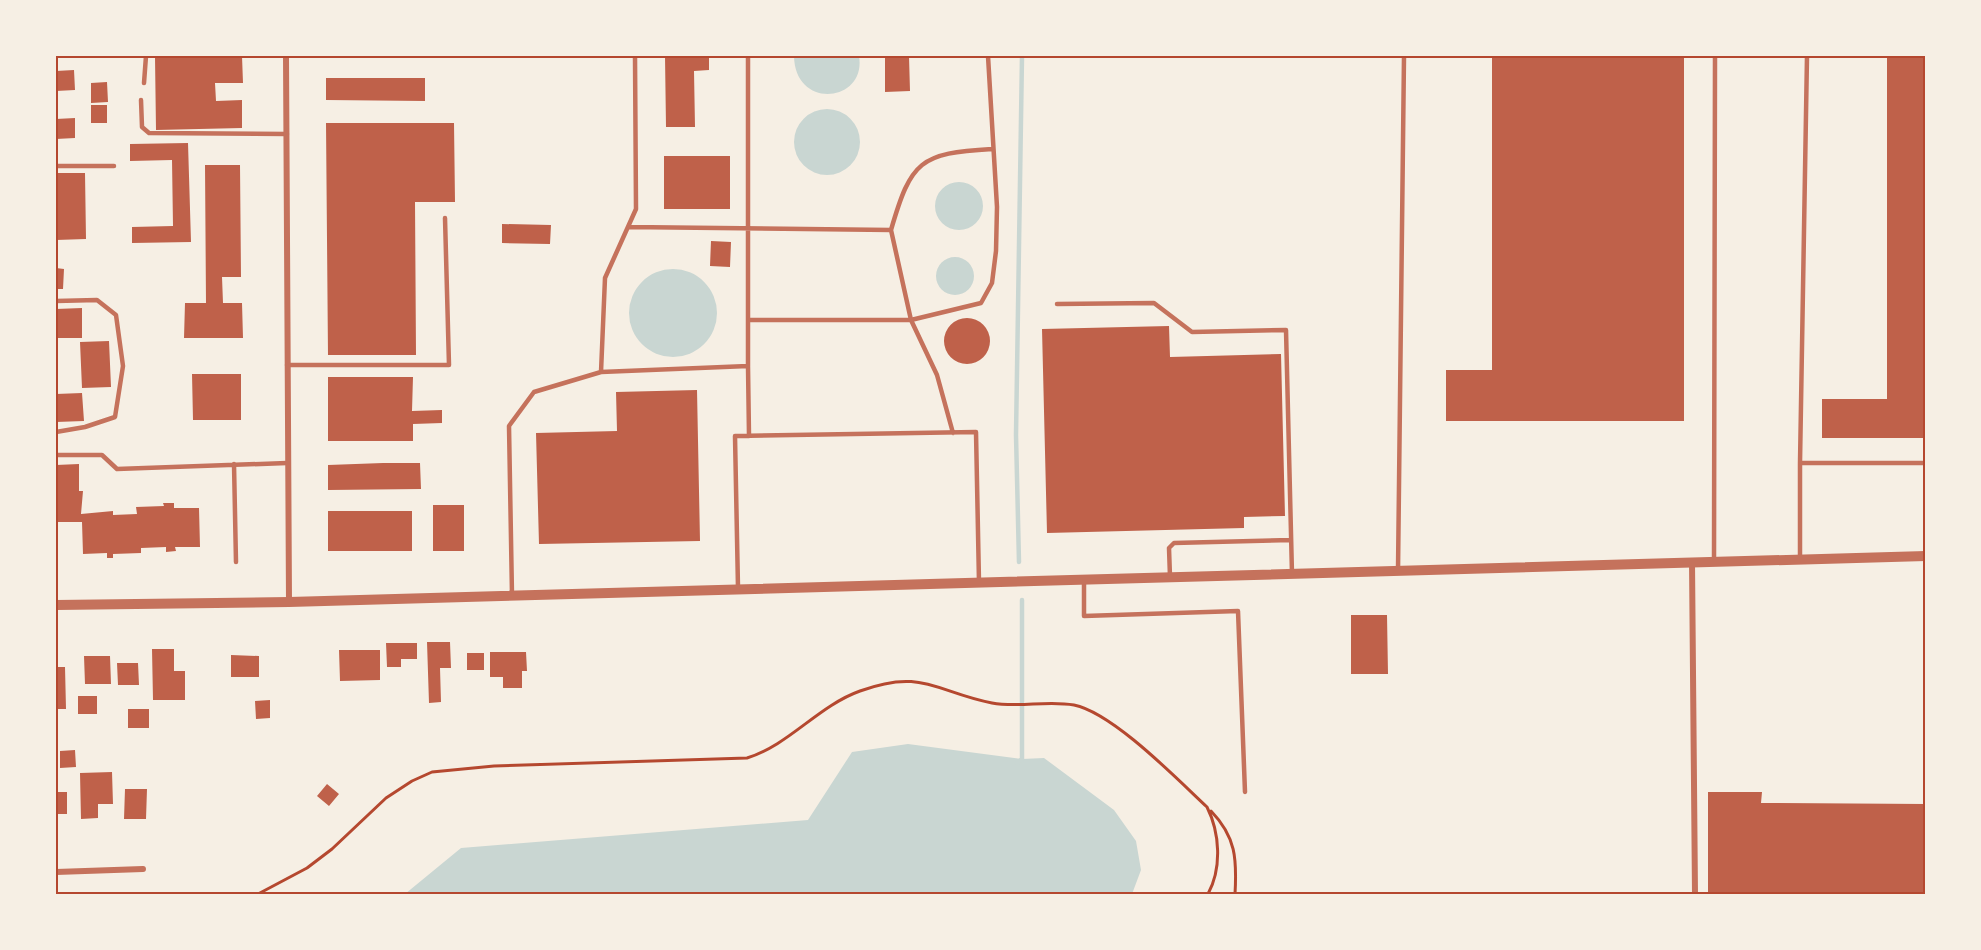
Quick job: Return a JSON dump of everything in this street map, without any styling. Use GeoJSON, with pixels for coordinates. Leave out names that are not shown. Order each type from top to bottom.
{"type":"FeatureCollection","features":[{"type":"Feature","properties":{"kind":"street"},"geometry":{"type":"LineString","coordinates":[[286,56],[290,602]]}},
{"type":"Feature","properties":{"kind":"street"},"geometry":{"type":"LineString","coordinates":[[56,605],[290,602],[1926,556]]}},
{"type":"Feature","properties":{"kind":"street"},"geometry":{"type":"LineString","coordinates":[[1692,562],[1695,894]]}},
{"type":"Feature","properties":{"kind":"street"},"geometry":{"type":"LineString","coordinates":[[56,872],[143,869]]}},
{"type":"Feature","properties":{"kind":"lane"},"geometry":{"type":"LineString","coordinates":[[144,83],[146,56]]}},
{"type":"Feature","properties":{"kind":"lane"},"geometry":{"type":"LineString","coordinates":[[601,372],[605,278],[636,209],[635,56]]}},
{"type":"Feature","properties":{"kind":"lane"},"geometry":{"type":"LineString","coordinates":[[748,56],[749,436]]}},
{"type":"Feature","properties":{"kind":"lane"},"geometry":{"type":"LineString","coordinates":[[748,320],[911,320],[981,303],[992,283],[997,207],[988,56]]}},
{"type":"Feature","properties":{"kind":"lane"},"geometry":{"type":"LineString","coordinates":[[1398,571],[1404,56]]}},
{"type":"Feature","properties":{"kind":"lane"},"geometry":{"type":"LineString","coordinates":[[1714,56],[1714,562]]}},
{"type":"Feature","properties":{"kind":"lane"},"geometry":{"type":"LineString","coordinates":[[1800,560],[1807,56]]}},
{"type":"Feature","properties":{"kind":"lane"},"geometry":{"type":"LineString","coordinates":[[141,100],[142,127],[149,133],[287,134]]}},
{"type":"Feature","properties":{"kind":"lane"},"geometry":{"type":"LineString","coordinates":[[954,433],[937,375],[911,320],[891,230],[902,193],[919,165],[952,152],[992,150]]}},
{"type":"Feature","properties":{"kind":"lane"},"geometry":{"type":"LineString","coordinates":[[56,166],[114,166]]}},
{"type":"Feature","properties":{"kind":"lane"},"geometry":{"type":"LineString","coordinates":[[287,365],[449,365],[446,218]]}},
{"type":"Feature","properties":{"kind":"lane"},"geometry":{"type":"LineString","coordinates":[[628,227],[891,230]]}},
{"type":"Feature","properties":{"kind":"lane"},"geometry":{"type":"LineString","coordinates":[[56,301],[97,300],[116,315],[123,366],[115,417],[85,427],[56,432]]}},
{"type":"Feature","properties":{"kind":"lane"},"geometry":{"type":"LineString","coordinates":[[1058,304],[1154,303],[1192,332],[1286,330],[1292,574]]}},
{"type":"Feature","properties":{"kind":"lane"},"geometry":{"type":"LineString","coordinates":[[512,595],[509,426],[534,392],[601,372],[748,366]]}},
{"type":"Feature","properties":{"kind":"lane"},"geometry":{"type":"LineString","coordinates":[[738,588],[735,436],[976,432],[979,582]]}},
{"type":"Feature","properties":{"kind":"lane"},"geometry":{"type":"LineString","coordinates":[[56,454],[102,455],[117,469],[288,463]]}},
{"type":"Feature","properties":{"kind":"lane"},"geometry":{"type":"LineString","coordinates":[[1800,463],[1926,464]]}},
{"type":"Feature","properties":{"kind":"lane"},"geometry":{"type":"LineString","coordinates":[[234,465],[236,562]]}},
{"type":"Feature","properties":{"kind":"lane"},"geometry":{"type":"LineString","coordinates":[[1170,577],[1169,548],[1174,543],[1291,540]]}},
{"type":"Feature","properties":{"kind":"lane"},"geometry":{"type":"LineString","coordinates":[[1084,579],[1084,616],[1238,611],[1245,792]]}},
{"type":"Feature","properties":{"kind":"path"},"geometry":{"type":"LineString","coordinates":[[258,894],[307,867],[332,849],[386,798],[412,781],[432,772],[494,766],[747,758],[764,753],[834,702],[861,690],[891,682],[918,680],[994,704],[1071,705],[1101,716],[1207,807],[1225,826],[1234,846],[1235,894]]}},
{"type":"Feature","properties":{"kind":"path"},"geometry":{"type":"LineString","coordinates":[[1207,807],[1214,820],[1217,854],[1214,879],[1208,894]]}},
{"type":"Feature","properties":{"kind":"shaded area"},"geometry":{"type":"Polygon","coordinates":[[[794,56],[859,56],[859,71],[852,83],[842,91],[830,94],[817,92],[806,86],[797,74],[794,56]]]}},
{"type":"Feature","properties":{"kind":"shaded area"},"geometry":{"type":"Polygon","coordinates":[[[827,109],[840,111],[850,119],[858,129],[860,142],[858,155],[850,165],[840,173],[827,175],[814,173],[804,165],[796,155],[794,142],[796,129],[804,119],[814,111],[827,109]]]}},
{"type":"Feature","properties":{"kind":"shaded area"},"geometry":{"type":"Polygon","coordinates":[[[954,182],[964,182],[976,189],[983,201],[983,211],[976,223],[964,230],[954,230],[939,219],[935,211],[935,201],[946,186],[954,182]]]}},
{"type":"Feature","properties":{"kind":"shaded area"},"geometry":{"type":"Polygon","coordinates":[[[955,257],[962,258],[968,263],[973,269],[973,283],[968,289],[962,294],[955,295],[948,294],[942,289],[937,283],[936,276],[937,269],[942,263],[948,258],[955,257]]]}},
{"type":"Feature","properties":{"kind":"shaded area"},"geometry":{"type":"Polygon","coordinates":[[[673,269],[690,273],[704,282],[713,296],[717,313],[713,330],[704,344],[690,353],[673,357],[656,353],[642,344],[633,330],[629,313],[633,296],[642,282],[656,273],[673,269]]]}},
{"type":"Feature","properties":{"kind":"shaded area"},"geometry":{"type":"Polygon","coordinates":[[[908,744],[1022,759],[1044,758],[1114,810],[1136,841],[1141,870],[1132,894],[405,894],[461,848],[808,820],[852,752],[908,744]]]}},
{"type":"Feature","properties":{"kind":"building"},"geometry":{"type":"Polygon","coordinates":[[[242,56],[243,83],[215,83],[216,101],[242,100],[242,128],[156,130],[155,57],[242,56]]]}},
{"type":"Feature","properties":{"kind":"building"},"geometry":{"type":"Polygon","coordinates":[[[665,56],[709,56],[709,70],[694,71],[695,127],[666,127],[665,56]]]}},
{"type":"Feature","properties":{"kind":"building"},"geometry":{"type":"Polygon","coordinates":[[[885,56],[909,56],[910,91],[885,92],[885,56]]]}},
{"type":"Feature","properties":{"kind":"building"},"geometry":{"type":"Polygon","coordinates":[[[1492,56],[1684,56],[1684,421],[1446,421],[1446,370],[1492,370],[1492,56]]]}},
{"type":"Feature","properties":{"kind":"building"},"geometry":{"type":"Polygon","coordinates":[[[1887,56],[1926,56],[1926,438],[1822,438],[1822,399],[1887,399],[1887,56]]]}},
{"type":"Feature","properties":{"kind":"building"},"geometry":{"type":"Polygon","coordinates":[[[74,70],[75,90],[56,91],[56,71],[74,70]]]}},
{"type":"Feature","properties":{"kind":"building"},"geometry":{"type":"Polygon","coordinates":[[[326,78],[425,78],[425,101],[326,100],[326,78]]]}},
{"type":"Feature","properties":{"kind":"building"},"geometry":{"type":"Polygon","coordinates":[[[107,82],[108,102],[91,103],[91,83],[107,82]]]}},
{"type":"Feature","properties":{"kind":"building"},"geometry":{"type":"Polygon","coordinates":[[[91,105],[107,105],[107,123],[91,123],[91,105]]]}},
{"type":"Feature","properties":{"kind":"building"},"geometry":{"type":"Polygon","coordinates":[[[75,118],[75,138],[56,139],[56,119],[75,118]]]}},
{"type":"Feature","properties":{"kind":"building"},"geometry":{"type":"Polygon","coordinates":[[[326,123],[454,123],[455,202],[415,202],[416,355],[328,355],[326,123]]]}},
{"type":"Feature","properties":{"kind":"building"},"geometry":{"type":"Polygon","coordinates":[[[188,143],[191,242],[132,243],[132,227],[173,226],[172,160],[130,161],[130,144],[188,143]]]}},
{"type":"Feature","properties":{"kind":"building"},"geometry":{"type":"Polygon","coordinates":[[[664,156],[730,156],[730,209],[664,209],[664,156]]]}},
{"type":"Feature","properties":{"kind":"building"},"geometry":{"type":"Polygon","coordinates":[[[205,165],[240,165],[241,277],[222,277],[223,303],[242,303],[243,338],[184,338],[185,303],[206,303],[205,165]]]}},
{"type":"Feature","properties":{"kind":"building"},"geometry":{"type":"Polygon","coordinates":[[[56,173],[85,173],[86,239],[56,240],[56,173]]]}},
{"type":"Feature","properties":{"kind":"building"},"geometry":{"type":"Polygon","coordinates":[[[502,224],[551,225],[550,244],[502,243],[502,224]]]}},
{"type":"Feature","properties":{"kind":"building"},"geometry":{"type":"Polygon","coordinates":[[[711,241],[731,242],[730,267],[710,266],[711,241]]]}},
{"type":"Feature","properties":{"kind":"building"},"geometry":{"type":"Polygon","coordinates":[[[56,268],[64,269],[63,289],[56,289],[56,268]]]}},
{"type":"Feature","properties":{"kind":"building"},"geometry":{"type":"Polygon","coordinates":[[[82,308],[82,338],[56,338],[56,309],[82,308]]]}},
{"type":"Feature","properties":{"kind":"building"},"geometry":{"type":"Polygon","coordinates":[[[967,318],[983,325],[990,341],[983,357],[967,364],[951,357],[944,341],[951,325],[967,318]]]}},
{"type":"Feature","properties":{"kind":"building"},"geometry":{"type":"Polygon","coordinates":[[[1169,326],[1170,357],[1281,354],[1285,516],[1244,517],[1244,528],[1047,533],[1042,329],[1169,326]]]}},
{"type":"Feature","properties":{"kind":"building"},"geometry":{"type":"Polygon","coordinates":[[[109,341],[111,387],[82,388],[80,342],[109,341]]]}},
{"type":"Feature","properties":{"kind":"building"},"geometry":{"type":"Polygon","coordinates":[[[192,374],[241,374],[241,420],[193,420],[192,374]]]}},
{"type":"Feature","properties":{"kind":"building"},"geometry":{"type":"Polygon","coordinates":[[[328,377],[413,377],[412,411],[442,410],[442,423],[413,424],[413,441],[328,441],[328,377]]]}},
{"type":"Feature","properties":{"kind":"building"},"geometry":{"type":"Polygon","coordinates":[[[697,390],[700,541],[539,544],[536,433],[617,431],[616,392],[697,390]]]}},
{"type":"Feature","properties":{"kind":"building"},"geometry":{"type":"Polygon","coordinates":[[[82,393],[84,421],[56,422],[56,394],[82,393]]]}},
{"type":"Feature","properties":{"kind":"building"},"geometry":{"type":"Polygon","coordinates":[[[420,463],[421,489],[328,490],[328,465],[420,463]]]}},
{"type":"Feature","properties":{"kind":"building"},"geometry":{"type":"Polygon","coordinates":[[[79,464],[79,491],[83,491],[81,514],[113,511],[113,515],[137,514],[136,507],[164,506],[163,503],[174,503],[174,508],[199,508],[200,547],[175,547],[176,551],[166,552],[166,547],[141,548],[141,553],[113,554],[113,558],[107,558],[107,553],[83,554],[82,522],[56,522],[56,465],[79,464]]]}},
{"type":"Feature","properties":{"kind":"building"},"geometry":{"type":"Polygon","coordinates":[[[433,505],[464,505],[464,551],[433,551],[433,505]]]}},
{"type":"Feature","properties":{"kind":"building"},"geometry":{"type":"Polygon","coordinates":[[[328,511],[412,511],[412,551],[328,551],[328,511]]]}},
{"type":"Feature","properties":{"kind":"building"},"geometry":{"type":"Polygon","coordinates":[[[1351,615],[1387,615],[1388,674],[1351,674],[1351,615]]]}},
{"type":"Feature","properties":{"kind":"building"},"geometry":{"type":"Polygon","coordinates":[[[427,642],[450,642],[451,668],[440,668],[441,702],[429,703],[427,642]]]}},
{"type":"Feature","properties":{"kind":"building"},"geometry":{"type":"Polygon","coordinates":[[[386,643],[417,643],[417,659],[401,659],[401,667],[387,667],[386,643]]]}},
{"type":"Feature","properties":{"kind":"building"},"geometry":{"type":"Polygon","coordinates":[[[152,649],[174,649],[174,671],[185,671],[185,700],[153,700],[152,649]]]}},
{"type":"Feature","properties":{"kind":"building"},"geometry":{"type":"Polygon","coordinates":[[[339,650],[380,650],[380,680],[340,681],[339,650]]]}},
{"type":"Feature","properties":{"kind":"building"},"geometry":{"type":"Polygon","coordinates":[[[490,652],[526,652],[527,671],[522,671],[522,688],[503,688],[503,677],[490,677],[490,652]]]}},
{"type":"Feature","properties":{"kind":"building"},"geometry":{"type":"Polygon","coordinates":[[[467,653],[484,653],[484,670],[467,670],[467,653]]]}},
{"type":"Feature","properties":{"kind":"building"},"geometry":{"type":"Polygon","coordinates":[[[231,655],[259,656],[259,677],[231,677],[231,655]]]}},
{"type":"Feature","properties":{"kind":"building"},"geometry":{"type":"Polygon","coordinates":[[[84,656],[110,656],[111,684],[85,684],[84,656]]]}},
{"type":"Feature","properties":{"kind":"building"},"geometry":{"type":"Polygon","coordinates":[[[117,663],[138,663],[139,685],[118,685],[117,663]]]}},
{"type":"Feature","properties":{"kind":"building"},"geometry":{"type":"Polygon","coordinates":[[[56,667],[65,667],[66,709],[56,709],[56,667]]]}},
{"type":"Feature","properties":{"kind":"building"},"geometry":{"type":"Polygon","coordinates":[[[78,696],[97,696],[97,714],[78,714],[78,696]]]}},
{"type":"Feature","properties":{"kind":"building"},"geometry":{"type":"Polygon","coordinates":[[[270,700],[270,718],[256,719],[255,701],[270,700]]]}},
{"type":"Feature","properties":{"kind":"building"},"geometry":{"type":"Polygon","coordinates":[[[128,709],[149,709],[149,728],[128,728],[128,709]]]}},
{"type":"Feature","properties":{"kind":"building"},"geometry":{"type":"Polygon","coordinates":[[[75,750],[76,767],[60,768],[60,751],[75,750]]]}},
{"type":"Feature","properties":{"kind":"building"},"geometry":{"type":"Polygon","coordinates":[[[112,772],[113,804],[98,804],[98,818],[81,819],[80,773],[112,772]]]}},
{"type":"Feature","properties":{"kind":"building"},"geometry":{"type":"Polygon","coordinates":[[[327,784],[339,794],[329,806],[317,796],[327,784]]]}},
{"type":"Feature","properties":{"kind":"building"},"geometry":{"type":"Polygon","coordinates":[[[125,789],[147,789],[146,819],[124,819],[125,789]]]}},
{"type":"Feature","properties":{"kind":"building"},"geometry":{"type":"Polygon","coordinates":[[[56,792],[67,792],[67,814],[56,814],[56,792]]]}},
{"type":"Feature","properties":{"kind":"building"},"geometry":{"type":"Polygon","coordinates":[[[1708,792],[1762,792],[1761,803],[1926,804],[1926,894],[1708,894],[1708,792]]]}},
{"type":"Feature","properties":{"kind":"waterway"},"geometry":{"type":"LineString","coordinates":[[1019,562],[1016,435],[1022,56]]}},
{"type":"Feature","properties":{"kind":"waterway"},"geometry":{"type":"LineString","coordinates":[[1017,763],[1022,759],[1022,600]]}}]}
